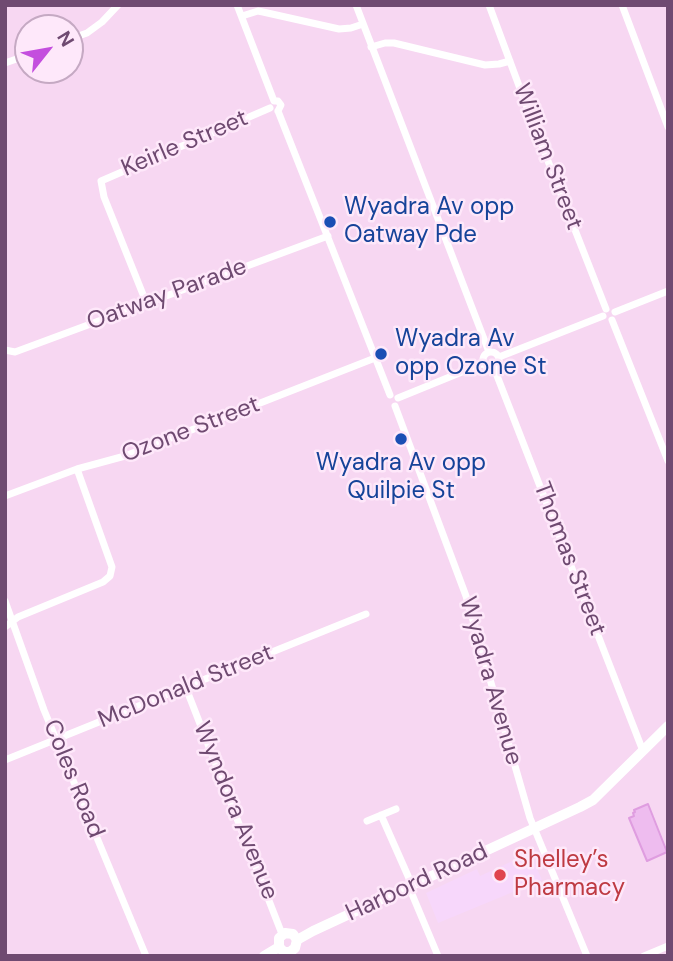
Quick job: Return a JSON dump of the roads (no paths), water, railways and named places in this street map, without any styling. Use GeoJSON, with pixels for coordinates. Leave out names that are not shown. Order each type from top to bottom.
{"type":"FeatureCollection","features":[{"type":"Feature","properties":{"kind":"main road","name":"Harbord Road"},"geometry":{"type":"LineString","coordinates":[[297,940],[593,800],[668,726]]}},
{"type":"Feature","properties":{"kind":"main road"},"geometry":{"type":"LineString","coordinates":[[290,933],[295,936],[297,940],[291,954],[279,947],[282,934],[290,933]]}},
{"type":"Feature","properties":{"kind":"main road"},"geometry":{"type":"LineString","coordinates":[[264,956],[279,947]]}},
{"type":"Feature","properties":{"kind":"street"},"geometry":{"type":"LineString","coordinates":[[84,34],[102,22],[118,5]]}},
{"type":"Feature","properties":{"kind":"street"},"geometry":{"type":"LineString","coordinates":[[237,5],[272,104]]}},
{"type":"Feature","properties":{"kind":"street"},"geometry":{"type":"LineString","coordinates":[[356,5],[489,352]]}},
{"type":"Feature","properties":{"kind":"street","name":"William Street"},"geometry":{"type":"LineString","coordinates":[[489,5],[605,312]]}},
{"type":"Feature","properties":{"kind":"street"},"geometry":{"type":"LineString","coordinates":[[622,5],[668,127]]}},
{"type":"Feature","properties":{"kind":"street"},"geometry":{"type":"LineString","coordinates":[[242,16],[258,11],[339,29],[363,24]]}},
{"type":"Feature","properties":{"kind":"street"},"geometry":{"type":"LineString","coordinates":[[371,47],[394,43],[485,65],[510,61]]}},
{"type":"Feature","properties":{"kind":"street","name":"Wyadra Avenue"},"geometry":{"type":"LineString","coordinates":[[272,104],[273,112],[278,111],[394,400],[466,596],[529,815],[587,956]]}},
{"type":"Feature","properties":{"kind":"street","name":"Keirle Street"},"geometry":{"type":"LineString","coordinates":[[146,302],[104,197],[101,181],[272,104]]}},
{"type":"Feature","properties":{"kind":"street","name":"Oatway Parade"},"geometry":{"type":"LineString","coordinates":[[6,351],[15,352],[328,236]]}},
{"type":"Feature","properties":{"kind":"street"},"geometry":{"type":"LineString","coordinates":[[614,316],[668,291]]}},
{"type":"Feature","properties":{"kind":"street"},"geometry":{"type":"LineString","coordinates":[[499,357],[611,308],[668,461]]}},
{"type":"Feature","properties":{"kind":"street"},"geometry":{"type":"LineString","coordinates":[[489,352],[494,352],[499,357]]}},
{"type":"Feature","properties":{"kind":"street"},"geometry":{"type":"LineString","coordinates":[[484,363],[485,355],[489,352]]}},
{"type":"Feature","properties":{"kind":"street"},"geometry":{"type":"LineString","coordinates":[[484,363],[487,367],[494,368],[498,365],[499,357]]}},
{"type":"Feature","properties":{"kind":"street","name":"Ozone Street"},"geometry":{"type":"LineString","coordinates":[[5,496],[77,469],[125,456],[375,358]]}},
{"type":"Feature","properties":{"kind":"street"},"geometry":{"type":"LineString","coordinates":[[394,400],[484,363]]}},
{"type":"Feature","properties":{"kind":"street","name":"Thomas Street"},"geometry":{"type":"LineString","coordinates":[[494,368],[643,751]]}},
{"type":"Feature","properties":{"kind":"street"},"geometry":{"type":"LineString","coordinates":[[5,627],[18,617],[103,582],[110,576],[112,567],[77,469]]}},
{"type":"Feature","properties":{"kind":"street","name":"Coles Road"},"geometry":{"type":"LineString","coordinates":[[5,601],[56,739],[146,956]]}},
{"type":"Feature","properties":{"kind":"street","name":"McDonald Street"},"geometry":{"type":"LineString","coordinates":[[5,760],[366,614]]}},
{"type":"Feature","properties":{"kind":"street","name":"Wyndora Avenue"},"geometry":{"type":"LineString","coordinates":[[186,688],[282,934]]}},
{"type":"Feature","properties":{"kind":"street"},"geometry":{"type":"LineString","coordinates":[[368,821],[396,809]]}},
{"type":"Feature","properties":{"kind":"street"},"geometry":{"type":"LineString","coordinates":[[381,815],[438,956]]}},
{"type":"Feature","properties":{"kind":"street"},"geometry":{"type":"LineString","coordinates":[[644,956],[668,946]]}},
{"type":"Feature","properties":{"kind":"place","name":"Wyadra Av opp Oatway Pde"},"geometry":{"type":"Point","coordinates":[330,222]}},
{"type":"Feature","properties":{"kind":"place","name":"Wyadra Av opp Ozone St"},"geometry":{"type":"Point","coordinates":[381,354]}},
{"type":"Feature","properties":{"kind":"place","name":"Wyadra Av opp Quilpie St"},"geometry":{"type":"Point","coordinates":[401,439]}},
{"type":"Feature","properties":{"kind":"place","name":"Shelley’s Pharmacy"},"geometry":{"type":"Point","coordinates":[500,875]}}]}
